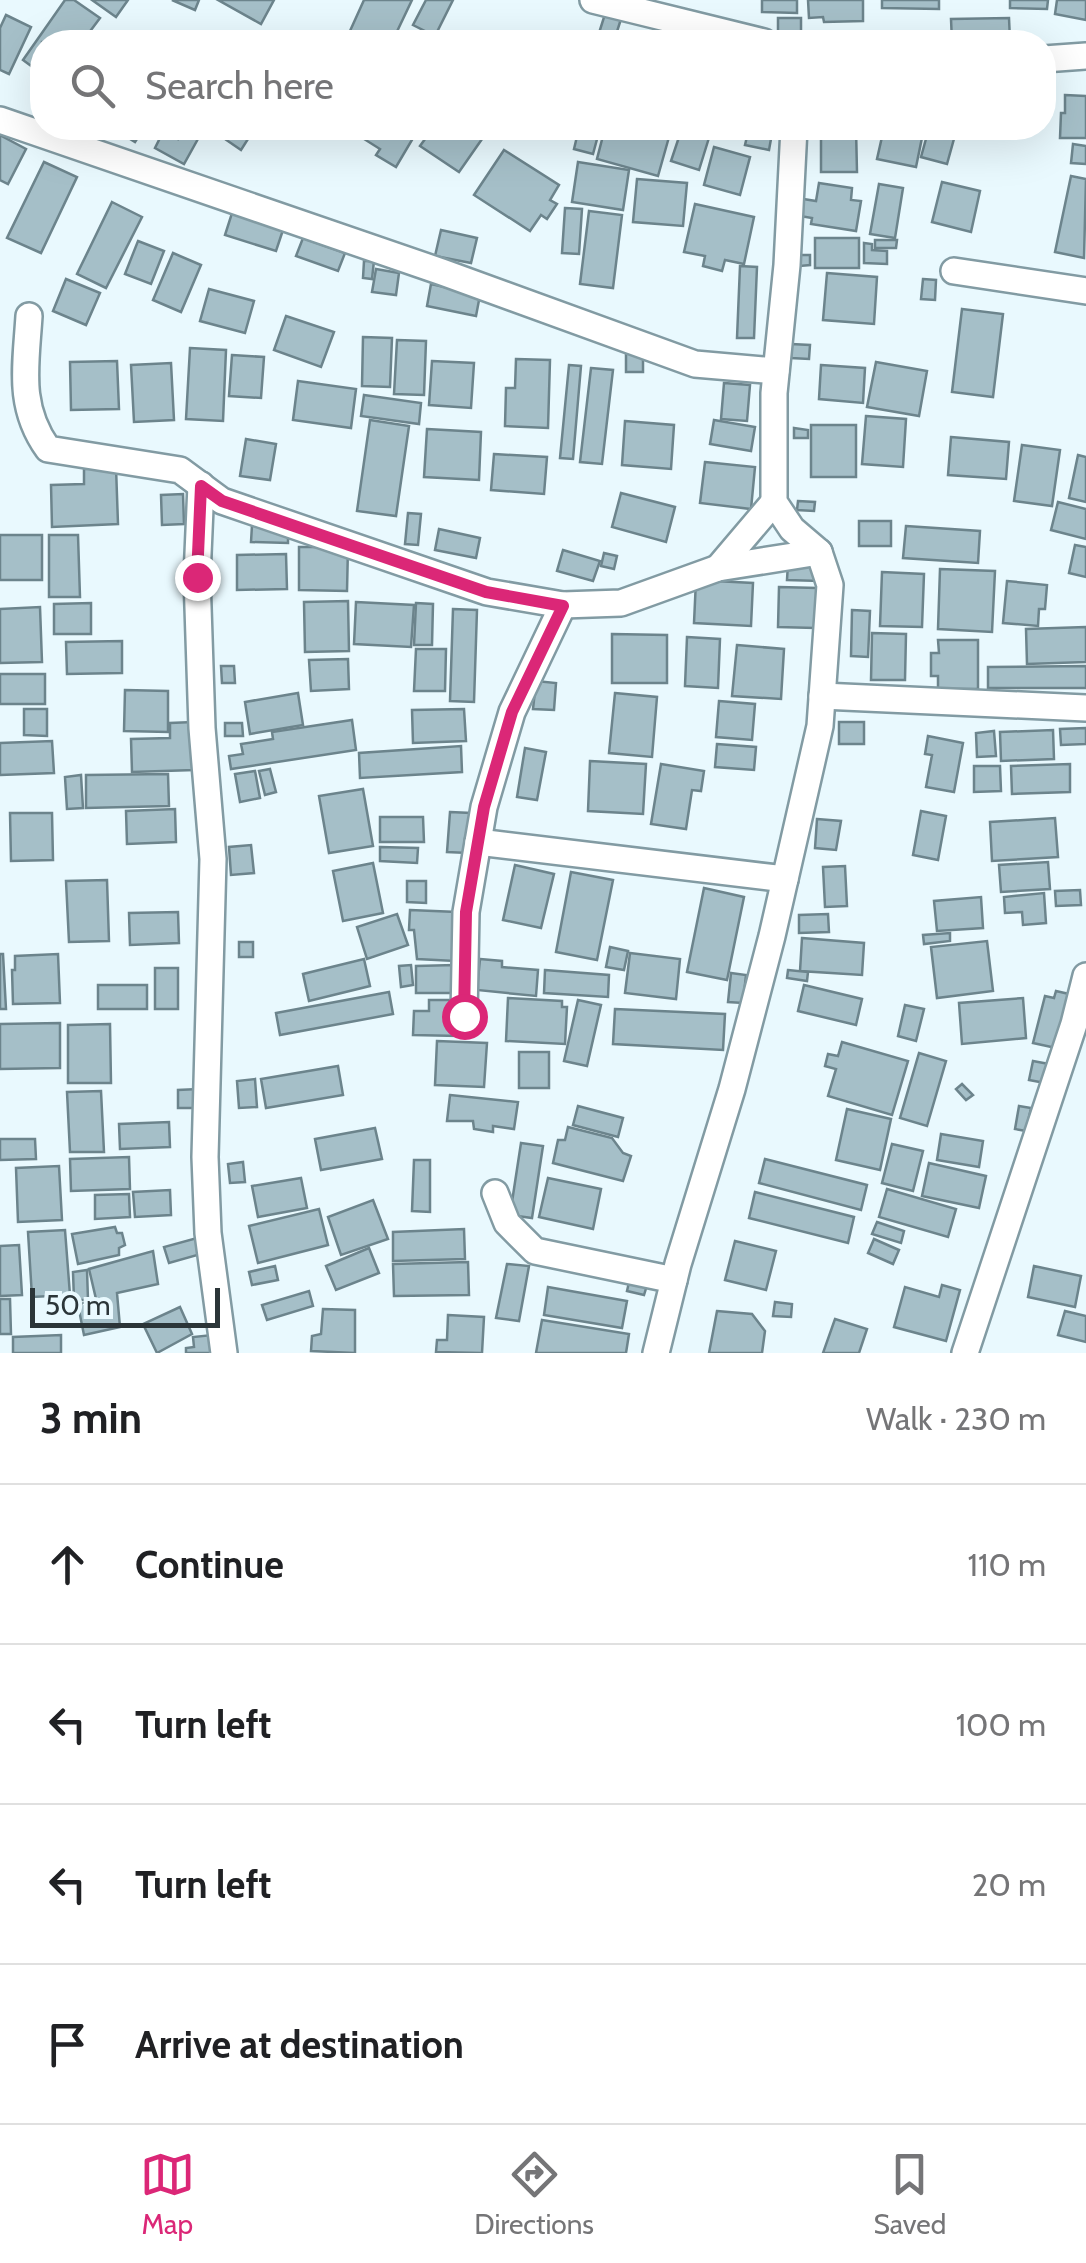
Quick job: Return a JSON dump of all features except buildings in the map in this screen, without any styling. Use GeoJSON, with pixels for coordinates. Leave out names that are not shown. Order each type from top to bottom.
{"type":"FeatureCollection","features":[{"type":"Feature","properties":{"kind":"street"},"geometry":{"type":"LineString","coordinates":[[593,0],[715,30]]}},
{"type":"Feature","properties":{"kind":"street"},"geometry":{"type":"LineString","coordinates":[[1056,58],[1086,56]]}},
{"type":"Feature","properties":{"kind":"street"},"geometry":{"type":"LineString","coordinates":[[0,120],[30,130]]}},
{"type":"Feature","properties":{"kind":"street"},"geometry":{"type":"LineString","coordinates":[[58,140],[442,272],[694,364],[776,371]]}},
{"type":"Feature","properties":{"kind":"street"},"geometry":{"type":"LineString","coordinates":[[656,1353],[732,1089],[820,726],[830,585],[819,552],[792,529],[774,502],[776,371],[787,265],[793,140]]}},
{"type":"Feature","properties":{"kind":"street"},"geometry":{"type":"LineString","coordinates":[[954,271],[1086,291]]}},
{"type":"Feature","properties":{"kind":"street"},"geometry":{"type":"LineString","coordinates":[[29,316],[25,388],[34,429],[48,449],[180,470],[222,501],[486,592],[563,606],[621,603],[718,568],[819,552]]}},
{"type":"Feature","properties":{"kind":"street"},"geometry":{"type":"LineString","coordinates":[[201,486],[197,596],[202,728],[213,859],[205,1158],[208,1233],[224,1353]]}},
{"type":"Feature","properties":{"kind":"street"},"geometry":{"type":"LineString","coordinates":[[718,568],[774,502]]}},
{"type":"Feature","properties":{"kind":"street"},"geometry":{"type":"LineString","coordinates":[[464,1016],[466,912],[484,807],[512,712],[563,606]]}},
{"type":"Feature","properties":{"kind":"street"},"geometry":{"type":"LineString","coordinates":[[822,696],[1086,708]]}},
{"type":"Feature","properties":{"kind":"street"},"geometry":{"type":"LineString","coordinates":[[478,842],[785,879]]}},
{"type":"Feature","properties":{"kind":"street"},"geometry":{"type":"LineString","coordinates":[[966,1353],[1074,1024],[1086,976]]}},
{"type":"Feature","properties":{"kind":"street"},"geometry":{"type":"LineString","coordinates":[[495,1193],[507,1223],[535,1251],[674,1280]]}},
{"type":"Feature","properties":{"kind":"route"},"geometry":{"type":"LineString","coordinates":[[197,577],[201,486],[222,501],[486,592],[563,606],[512,712],[484,807],[466,912],[464,1016]]}}]}
